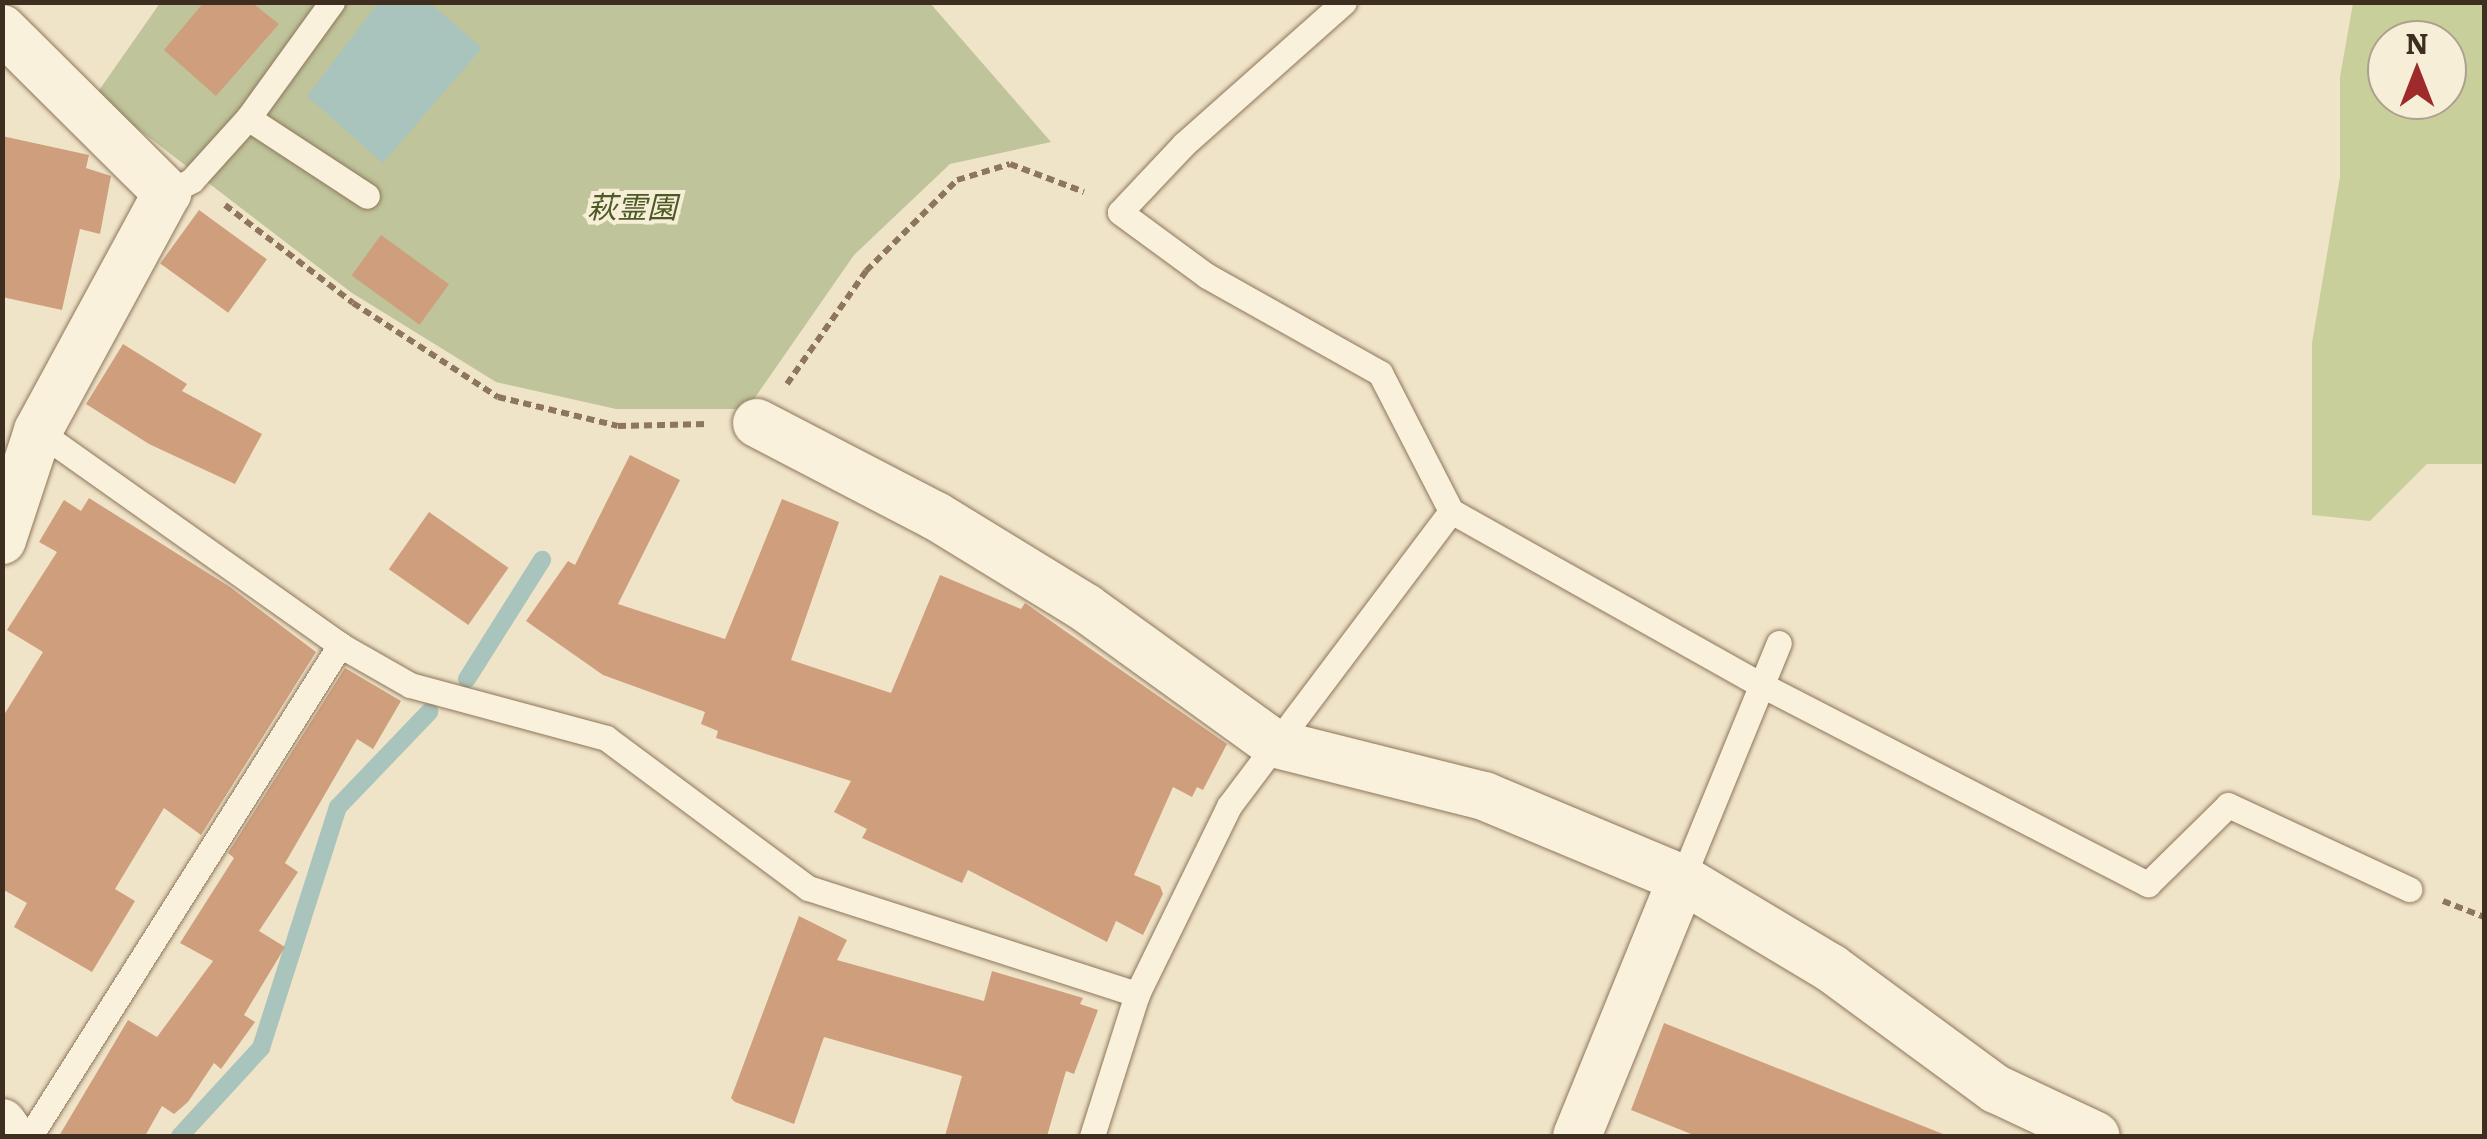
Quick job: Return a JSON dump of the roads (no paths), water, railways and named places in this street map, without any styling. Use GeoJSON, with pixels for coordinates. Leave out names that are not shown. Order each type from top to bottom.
{"type":"FeatureCollection","features":[{"type":"Feature","properties":{"kind":"street"},"geometry":{"type":"LineString","coordinates":[[2,29],[179,186],[38,431],[2,540]]}},
{"type":"Feature","properties":{"kind":"street"},"geometry":{"type":"LineString","coordinates":[[756,423],[936,516],[1086,608],[1273,743],[1484,796],[1682,879],[1831,968],[1996,1089],[2096,1136]]}},
{"type":"Feature","properties":{"kind":"street"},"geometry":{"type":"LineString","coordinates":[[1577,1136],[1682,879]]}},
{"type":"Feature","properties":{"kind":"street"},"geometry":{"type":"LineString","coordinates":[[2,1123],[10,1136]]}},
{"type":"Feature","properties":{"kind":"lane"},"geometry":{"type":"LineString","coordinates":[[179,186],[248,118],[332,2]]}},
{"type":"Feature","properties":{"kind":"lane"},"geometry":{"type":"LineString","coordinates":[[1344,2],[1184,144],[1120,212],[1207,276],[1380,373],[1451,511],[1758,684],[2148,884],[2228,805],[2409,889]]}},
{"type":"Feature","properties":{"kind":"lane"},"geometry":{"type":"LineString","coordinates":[[248,118],[368,196]]}},
{"type":"Feature","properties":{"kind":"lane"},"geometry":{"type":"LineString","coordinates":[[38,431],[340,645],[410,685],[606,738],[808,888],[1138,994]]}},
{"type":"Feature","properties":{"kind":"lane"},"geometry":{"type":"LineString","coordinates":[[1092,1136],[1138,994],[1229,806],[1451,511]]}},
{"type":"Feature","properties":{"kind":"lane"},"geometry":{"type":"LineString","coordinates":[[1682,879],[1778,642]]}},
{"type":"Feature","properties":{"kind":"lane"},"geometry":{"type":"LineString","coordinates":[[30,1136],[340,645]]}},
{"type":"Feature","properties":{"kind":"water"},"geometry":{"type":"Polygon","coordinates":[[[430,3],[482,48],[383,163],[307,96],[377,4],[430,3]]]}},
{"type":"Feature","properties":{"kind":"waterway"},"geometry":{"type":"LineString","coordinates":[[467,679],[542,560]]}},
{"type":"Feature","properties":{"kind":"waterway"},"geometry":{"type":"LineString","coordinates":[[180,1136],[261,1048],[338,807],[429,712]]}},
{"type":"Feature","properties":{"kind":"park label","name":"萩霊園"},"geometry":{"type":"Point","coordinates":[632,205]}}]}
